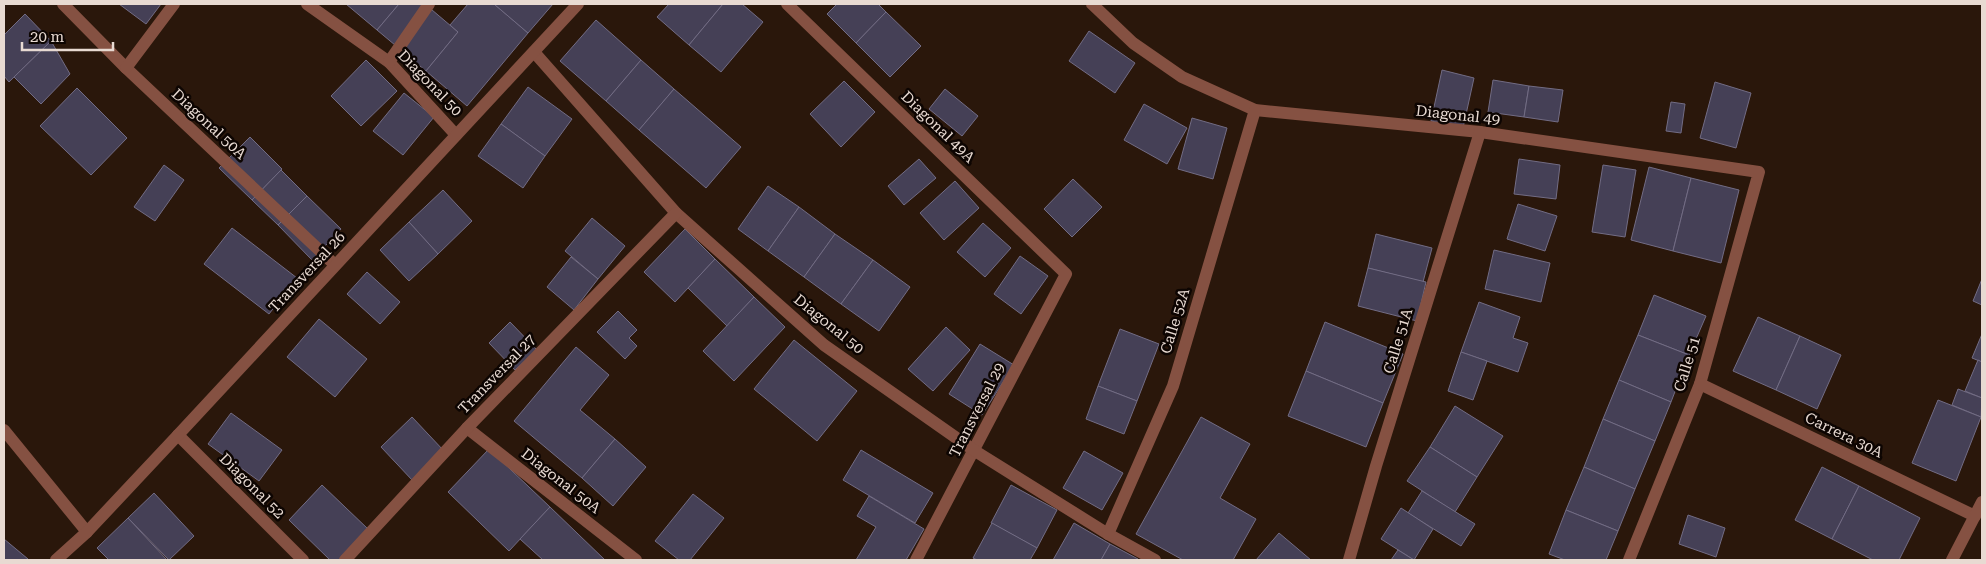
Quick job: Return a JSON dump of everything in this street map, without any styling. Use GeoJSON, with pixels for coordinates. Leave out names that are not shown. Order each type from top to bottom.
{"type":"FeatureCollection","features":[{"type":"Feature","properties":{"kind":"street","name":"Diagonal 50A"},"geometry":{"type":"LineString","coordinates":[[63,4],[126,68],[335,266]]}},
{"type":"Feature","properties":{"kind":"street"},"geometry":{"type":"LineString","coordinates":[[126,68],[174,4]]}},
{"type":"Feature","properties":{"kind":"street","name":"Diagonal 50"},"geometry":{"type":"LineString","coordinates":[[307,4],[389,62],[456,134]]}},
{"type":"Feature","properties":{"kind":"street"},"geometry":{"type":"LineString","coordinates":[[389,62],[429,4]]}},
{"type":"Feature","properties":{"kind":"street","name":"Transversal 26"},"geometry":{"type":"LineString","coordinates":[[56,560],[87,532],[578,4]]}},
{"type":"Feature","properties":{"kind":"street","name":"Diagonal 49A"},"geometry":{"type":"LineString","coordinates":[[787,4],[1066,274]]}},
{"type":"Feature","properties":{"kind":"street","name":"Diagonal 49"},"geometry":{"type":"LineString","coordinates":[[1092,4],[1133,43],[1182,77],[1255,110],[1480,132],[1759,172]]}},
{"type":"Feature","properties":{"kind":"street","name":"Diagonal 50"},"geometry":{"type":"LineString","coordinates":[[534,52],[676,214],[824,345],[975,451],[1108,534],[1155,560]]}},
{"type":"Feature","properties":{"kind":"street","name":"Calle 52A"},"geometry":{"type":"LineString","coordinates":[[1108,534],[1173,386],[1255,110]]}},
{"type":"Feature","properties":{"kind":"street","name":"Calle 51A"},"geometry":{"type":"LineString","coordinates":[[1349,560],[1376,466],[1480,132]]}},
{"type":"Feature","properties":{"kind":"street","name":"Calle 51"},"geometry":{"type":"LineString","coordinates":[[1629,560],[1700,384],[1759,172]]}},
{"type":"Feature","properties":{"kind":"street","name":"Transversal 27"},"geometry":{"type":"LineString","coordinates":[[345,560],[467,428],[676,214]]}},
{"type":"Feature","properties":{"kind":"street","name":"Transversal 29"},"geometry":{"type":"LineString","coordinates":[[916,560],[975,451],[1066,274]]}},
{"type":"Feature","properties":{"kind":"street","name":"Carrera 30A"},"geometry":{"type":"LineString","coordinates":[[1700,384],[1975,516]]}},
{"type":"Feature","properties":{"kind":"street","name":"Diagonal 50A"},"geometry":{"type":"LineString","coordinates":[[467,428],[636,560]]}},
{"type":"Feature","properties":{"kind":"street"},"geometry":{"type":"LineString","coordinates":[[4,430],[87,532]]}},
{"type":"Feature","properties":{"kind":"street","name":"Diagonal 52"},"geometry":{"type":"LineString","coordinates":[[178,435],[303,560]]}},
{"type":"Feature","properties":{"kind":"street"},"geometry":{"type":"LineString","coordinates":[[1952,560],[1982,502]]}},
{"type":"Feature","properties":{"kind":"building"},"geometry":{"type":"Polygon","coordinates":[[[119,4],[161,4],[146,24],[119,4]]]}},
{"type":"Feature","properties":{"kind":"building"},"geometry":{"type":"Polygon","coordinates":[[[346,4],[399,4],[377,30],[346,4]]]}},
{"type":"Feature","properties":{"kind":"building"},"geometry":{"type":"Polygon","coordinates":[[[399,4],[425,4],[458,32],[426,71],[377,30],[399,4]]]}},
{"type":"Feature","properties":{"kind":"building"},"geometry":{"type":"Polygon","coordinates":[[[468,4],[494,4],[528,33],[467,106],[426,71],[458,32],[450,25],[468,4]]]}},
{"type":"Feature","properties":{"kind":"building"},"geometry":{"type":"Polygon","coordinates":[[[494,4],[553,4],[528,33],[494,4]]]}},
{"type":"Feature","properties":{"kind":"building"},"geometry":{"type":"Polygon","coordinates":[[[669,4],[723,4],[689,45],[657,17],[669,4]]]}},
{"type":"Feature","properties":{"kind":"building"},"geometry":{"type":"Polygon","coordinates":[[[723,4],[742,4],[763,22],[721,72],[689,45],[723,4]]]}},
{"type":"Feature","properties":{"kind":"building"},"geometry":{"type":"Polygon","coordinates":[[[837,4],[878,4],[886,12],[856,43],[827,14],[837,4]]]}},
{"type":"Feature","properties":{"kind":"building"},"geometry":{"type":"Polygon","coordinates":[[[886,12],[921,46],[890,77],[856,43],[886,12]]]}},
{"type":"Feature","properties":{"kind":"building"},"geometry":{"type":"Polygon","coordinates":[[[25,14],[51,41],[9,82],[4,76],[4,35],[25,14]]]}},
{"type":"Feature","properties":{"kind":"building"},"geometry":{"type":"Polygon","coordinates":[[[596,20],[641,60],[606,101],[560,61],[596,20]]]}},
{"type":"Feature","properties":{"kind":"building"},"geometry":{"type":"Polygon","coordinates":[[[1089,31],[1135,63],[1115,93],[1069,61],[1089,31]]]}},
{"type":"Feature","properties":{"kind":"building"},"geometry":{"type":"Polygon","coordinates":[[[51,41],[70,74],[41,104],[14,77],[51,41]]]}},
{"type":"Feature","properties":{"kind":"building"},"geometry":{"type":"Polygon","coordinates":[[[366,60],[397,91],[361,126],[331,96],[366,60]]]}},
{"type":"Feature","properties":{"kind":"building"},"geometry":{"type":"Polygon","coordinates":[[[641,60],[674,89],[639,130],[606,101],[641,60]]]}},
{"type":"Feature","properties":{"kind":"building"},"geometry":{"type":"Polygon","coordinates":[[[1442,70],[1474,78],[1463,128],[1431,121],[1442,70]]]}},
{"type":"Feature","properties":{"kind":"building"},"geometry":{"type":"Polygon","coordinates":[[[1493,80],[1529,86],[1524,117],[1488,112],[1493,80]]]}},
{"type":"Feature","properties":{"kind":"building"},"geometry":{"type":"Polygon","coordinates":[[[844,81],[875,112],[841,147],[810,114],[844,81]]]}},
{"type":"Feature","properties":{"kind":"building"},"geometry":{"type":"Polygon","coordinates":[[[1715,82],[1751,93],[1736,148],[1700,138],[1715,82]]]}},
{"type":"Feature","properties":{"kind":"building"},"geometry":{"type":"Polygon","coordinates":[[[1529,86],[1563,90],[1558,122],[1524,117],[1529,86]]]}},
{"type":"Feature","properties":{"kind":"building"},"geometry":{"type":"Polygon","coordinates":[[[528,87],[572,119],[545,156],[501,124],[528,87]]]}},
{"type":"Feature","properties":{"kind":"building"},"geometry":{"type":"Polygon","coordinates":[[[77,88],[127,138],[91,175],[40,126],[77,88]]]}},
{"type":"Feature","properties":{"kind":"building"},"geometry":{"type":"Polygon","coordinates":[[[674,89],[741,147],[706,188],[639,130],[674,89]]]}},
{"type":"Feature","properties":{"kind":"building"},"geometry":{"type":"Polygon","coordinates":[[[945,89],[978,116],[962,136],[929,109],[945,89]]]}},
{"type":"Feature","properties":{"kind":"building"},"geometry":{"type":"Polygon","coordinates":[[[404,93],[434,117],[403,155],[373,131],[404,93]]]}},
{"type":"Feature","properties":{"kind":"building"},"geometry":{"type":"Polygon","coordinates":[[[1671,102],[1685,104],[1681,133],[1666,131],[1671,102]]]}},
{"type":"Feature","properties":{"kind":"building"},"geometry":{"type":"Polygon","coordinates":[[[1144,104],[1187,128],[1167,164],[1124,140],[1144,104]]]}},
{"type":"Feature","properties":{"kind":"building"},"geometry":{"type":"Polygon","coordinates":[[[1192,118],[1227,128],[1213,179],[1178,169],[1192,118]]]}},
{"type":"Feature","properties":{"kind":"building"},"geometry":{"type":"Polygon","coordinates":[[[501,124],[545,156],[523,188],[478,156],[501,124]]]}},
{"type":"Feature","properties":{"kind":"building"},"geometry":{"type":"Polygon","coordinates":[[[250,137],[282,169],[252,200],[219,168],[250,137]]]}},
{"type":"Feature","properties":{"kind":"building"},"geometry":{"type":"Polygon","coordinates":[[[919,159],[936,178],[904,205],[888,186],[919,159]]]}},
{"type":"Feature","properties":{"kind":"building"},"geometry":{"type":"Polygon","coordinates":[[[1519,159],[1560,165],[1556,199],[1514,194],[1519,159]]]}},
{"type":"Feature","properties":{"kind":"building"},"geometry":{"type":"Polygon","coordinates":[[[164,165],[184,180],[155,221],[134,207],[164,165]]]}},
{"type":"Feature","properties":{"kind":"building"},"geometry":{"type":"Polygon","coordinates":[[[1603,165],[1636,170],[1625,237],[1592,232],[1603,165]]]}},
{"type":"Feature","properties":{"kind":"building"},"geometry":{"type":"Polygon","coordinates":[[[1649,167],[1691,178],[1673,251],[1631,240],[1649,167]]]}},
{"type":"Feature","properties":{"kind":"building"},"geometry":{"type":"Polygon","coordinates":[[[281,170],[307,196],[278,225],[252,200],[281,170]]]}},
{"type":"Feature","properties":{"kind":"building"},"geometry":{"type":"Polygon","coordinates":[[[1691,178],[1739,190],[1721,263],[1673,251],[1691,178]]]}},
{"type":"Feature","properties":{"kind":"building"},"geometry":{"type":"Polygon","coordinates":[[[1073,179],[1102,207],[1072,237],[1044,209],[1073,179]]]}},
{"type":"Feature","properties":{"kind":"building"},"geometry":{"type":"Polygon","coordinates":[[[955,181],[979,208],[944,240],[920,213],[955,181]]]}},
{"type":"Feature","properties":{"kind":"building"},"geometry":{"type":"Polygon","coordinates":[[[768,186],[799,207],[768,251],[738,229],[768,186]]]}},
{"type":"Feature","properties":{"kind":"building"},"geometry":{"type":"Polygon","coordinates":[[[443,190],[472,221],[438,254],[409,222],[443,190]]]}},
{"type":"Feature","properties":{"kind":"building"},"geometry":{"type":"Polygon","coordinates":[[[307,196],[341,229],[312,260],[278,225],[307,196]]]}},
{"type":"Feature","properties":{"kind":"building"},"geometry":{"type":"Polygon","coordinates":[[[1518,204],[1557,216],[1545,251],[1507,239],[1518,204]]]}},
{"type":"Feature","properties":{"kind":"building"},"geometry":{"type":"Polygon","coordinates":[[[799,207],[835,234],[804,277],[768,251],[799,207]]]}},
{"type":"Feature","properties":{"kind":"building"},"geometry":{"type":"Polygon","coordinates":[[[592,218],[625,246],[598,279],[565,251],[592,218]]]}},
{"type":"Feature","properties":{"kind":"building"},"geometry":{"type":"Polygon","coordinates":[[[409,222],[438,254],[409,281],[380,250],[409,222]]]}},
{"type":"Feature","properties":{"kind":"building"},"geometry":{"type":"Polygon","coordinates":[[[983,223],[1011,248],[985,277],[957,252],[983,223]]]}},
{"type":"Feature","properties":{"kind":"building"},"geometry":{"type":"Polygon","coordinates":[[[232,228],[297,278],[269,314],[204,264],[232,228]]]}},
{"type":"Feature","properties":{"kind":"building"},"geometry":{"type":"Polygon","coordinates":[[[685,229],[715,259],[675,302],[644,272],[685,229]]]}},
{"type":"Feature","properties":{"kind":"building"},"geometry":{"type":"Polygon","coordinates":[[[835,234],[873,260],[841,304],[804,277],[835,234]]]}},
{"type":"Feature","properties":{"kind":"building"},"geometry":{"type":"Polygon","coordinates":[[[1376,234],[1432,248],[1423,282],[1368,268],[1376,234]]]}},
{"type":"Feature","properties":{"kind":"building"},"geometry":{"type":"Polygon","coordinates":[[[1494,250],[1550,263],[1541,302],[1485,289],[1494,250]]]}},
{"type":"Feature","properties":{"kind":"building"},"geometry":{"type":"Polygon","coordinates":[[[1020,256],[1048,276],[1021,314],[994,294],[1020,256]]]}},
{"type":"Feature","properties":{"kind":"building"},"geometry":{"type":"Polygon","coordinates":[[[571,257],[598,279],[574,310],[547,287],[571,257]]]}},
{"type":"Feature","properties":{"kind":"building"},"geometry":{"type":"Polygon","coordinates":[[[715,259],[754,297],[727,326],[688,288],[715,259]]]}},
{"type":"Feature","properties":{"kind":"building"},"geometry":{"type":"Polygon","coordinates":[[[873,260],[910,287],[879,331],[841,304],[873,260]]]}},
{"type":"Feature","properties":{"kind":"building"},"geometry":{"type":"Polygon","coordinates":[[[1368,268],[1426,282],[1417,321],[1358,306],[1368,268]]]}},
{"type":"Feature","properties":{"kind":"building"},"geometry":{"type":"Polygon","coordinates":[[[367,272],[400,302],[380,324],[347,294],[367,272]]]}},
{"type":"Feature","properties":{"kind":"building"},"geometry":{"type":"Polygon","coordinates":[[[1982,279],[1982,305],[1973,301],[1982,279]]]}},
{"type":"Feature","properties":{"kind":"building"},"geometry":{"type":"Polygon","coordinates":[[[1654,295],[1706,316],[1689,355],[1638,335],[1654,295]]]}},
{"type":"Feature","properties":{"kind":"building"},"geometry":{"type":"Polygon","coordinates":[[[754,297],[785,327],[734,381],[703,351],[754,297]]]}},
{"type":"Feature","properties":{"kind":"building"},"geometry":{"type":"Polygon","coordinates":[[[1479,302],[1520,317],[1513,338],[1528,343],[1518,372],[1461,352],[1479,302]]]}},
{"type":"Feature","properties":{"kind":"building"},"geometry":{"type":"Polygon","coordinates":[[[618,311],[637,330],[629,338],[637,346],[625,359],[597,332],[618,311]]]}},
{"type":"Feature","properties":{"kind":"building"},"geometry":{"type":"Polygon","coordinates":[[[1758,317],[1800,336],[1776,390],[1733,371],[1758,317]]]}},
{"type":"Feature","properties":{"kind":"building"},"geometry":{"type":"Polygon","coordinates":[[[319,319],[367,359],[335,397],[287,357],[319,319]]]}},
{"type":"Feature","properties":{"kind":"building"},"geometry":{"type":"Polygon","coordinates":[[[510,322],[537,350],[515,370],[489,343],[510,322]]]}},
{"type":"Feature","properties":{"kind":"building"},"geometry":{"type":"Polygon","coordinates":[[[1325,322],[1403,354],[1383,403],[1306,371],[1325,322]]]}},
{"type":"Feature","properties":{"kind":"building"},"geometry":{"type":"Polygon","coordinates":[[[946,327],[970,350],[933,391],[908,369],[946,327]]]}},
{"type":"Feature","properties":{"kind":"building"},"geometry":{"type":"Polygon","coordinates":[[[1120,329],[1159,344],[1137,401],[1098,386],[1120,329]]]}},
{"type":"Feature","properties":{"kind":"building"},"geometry":{"type":"Polygon","coordinates":[[[1982,334],[1982,362],[1972,358],[1982,334]]]}},
{"type":"Feature","properties":{"kind":"building"},"geometry":{"type":"Polygon","coordinates":[[[1638,335],[1689,355],[1671,402],[1619,380],[1638,335]]]}},
{"type":"Feature","properties":{"kind":"building"},"geometry":{"type":"Polygon","coordinates":[[[1800,336],[1841,355],[1817,409],[1776,390],[1800,336]]]}},
{"type":"Feature","properties":{"kind":"building"},"geometry":{"type":"Polygon","coordinates":[[[794,340],[857,391],[817,441],[754,389],[794,340]]]}},
{"type":"Feature","properties":{"kind":"building"},"geometry":{"type":"Polygon","coordinates":[[[980,344],[1014,365],[982,415],[949,394],[980,344]]]}},
{"type":"Feature","properties":{"kind":"building"},"geometry":{"type":"Polygon","coordinates":[[[576,347],[609,375],[580,410],[615,439],[582,478],[514,421],[576,347]]]}},
{"type":"Feature","properties":{"kind":"building"},"geometry":{"type":"Polygon","coordinates":[[[1461,352],[1487,361],[1473,400],[1448,391],[1461,352]]]}},
{"type":"Feature","properties":{"kind":"building"},"geometry":{"type":"Polygon","coordinates":[[[1978,360],[1982,362],[1982,398],[1965,391],[1978,360]]]}},
{"type":"Feature","properties":{"kind":"building"},"geometry":{"type":"Polygon","coordinates":[[[1306,371],[1383,403],[1366,447],[1288,416],[1306,371]]]}},
{"type":"Feature","properties":{"kind":"building"},"geometry":{"type":"Polygon","coordinates":[[[1619,380],[1671,402],[1655,441],[1603,419],[1619,380]]]}},
{"type":"Feature","properties":{"kind":"building"},"geometry":{"type":"Polygon","coordinates":[[[1098,386],[1137,401],[1124,434],[1086,419],[1098,386]]]}},
{"type":"Feature","properties":{"kind":"building"},"geometry":{"type":"Polygon","coordinates":[[[1958,389],[1982,398],[1981,417],[1952,405],[1958,389]]]}},
{"type":"Feature","properties":{"kind":"building"},"geometry":{"type":"Polygon","coordinates":[[[1938,400],[1981,417],[1956,481],[1912,463],[1938,400]]]}},
{"type":"Feature","properties":{"kind":"building"},"geometry":{"type":"Polygon","coordinates":[[[1455,406],[1503,436],[1477,477],[1430,447],[1455,406]]]}},
{"type":"Feature","properties":{"kind":"building"},"geometry":{"type":"Polygon","coordinates":[[[231,413],[282,450],[259,481],[208,444],[231,413]]]}},
{"type":"Feature","properties":{"kind":"building"},"geometry":{"type":"Polygon","coordinates":[[[412,417],[444,451],[413,481],[381,447],[412,417]]]}},
{"type":"Feature","properties":{"kind":"building"},"geometry":{"type":"Polygon","coordinates":[[[1201,417],[1250,444],[1220,498],[1256,519],[1233,560],[1183,560],[1136,534],[1201,417]]]}},
{"type":"Feature","properties":{"kind":"building"},"geometry":{"type":"Polygon","coordinates":[[[1603,419],[1655,441],[1635,489],[1584,467],[1603,419]]]}},
{"type":"Feature","properties":{"kind":"building"},"geometry":{"type":"Polygon","coordinates":[[[615,439],[646,467],[613,506],[582,478],[615,439]]]}},
{"type":"Feature","properties":{"kind":"building"},"geometry":{"type":"Polygon","coordinates":[[[1430,447],[1477,477],[1455,512],[1407,481],[1430,447]]]}},
{"type":"Feature","properties":{"kind":"building"},"geometry":{"type":"Polygon","coordinates":[[[489,449],[550,507],[509,551],[448,492],[489,449]]]}},
{"type":"Feature","properties":{"kind":"building"},"geometry":{"type":"Polygon","coordinates":[[[861,450],[933,493],[915,523],[843,480],[861,450]]]}},
{"type":"Feature","properties":{"kind":"building"},"geometry":{"type":"Polygon","coordinates":[[[1084,451],[1123,473],[1102,510],[1063,488],[1084,451]]]}},
{"type":"Feature","properties":{"kind":"building"},"geometry":{"type":"Polygon","coordinates":[[[1584,467],[1635,489],[1618,531],[1566,510],[1584,467]]]}},
{"type":"Feature","properties":{"kind":"building"},"geometry":{"type":"Polygon","coordinates":[[[1822,467],[1859,486],[1832,539],[1795,520],[1822,467]]]}},
{"type":"Feature","properties":{"kind":"building"},"geometry":{"type":"Polygon","coordinates":[[[322,485],[368,529],[339,560],[330,560],[289,520],[322,485]]]}},
{"type":"Feature","properties":{"kind":"building"},"geometry":{"type":"Polygon","coordinates":[[[1011,485],[1057,510],[1037,548],[991,523],[1011,485]]]}},
{"type":"Feature","properties":{"kind":"building"},"geometry":{"type":"Polygon","coordinates":[[[1859,486],[1920,518],[1899,560],[1873,560],[1832,539],[1859,486]]]}},
{"type":"Feature","properties":{"kind":"building"},"geometry":{"type":"Polygon","coordinates":[[[1422,491],[1475,524],[1461,546],[1408,513],[1422,491]]]}},
{"type":"Feature","properties":{"kind":"building"},"geometry":{"type":"Polygon","coordinates":[[[154,493],[194,536],[169,560],[128,518],[154,493]]]}},
{"type":"Feature","properties":{"kind":"building"},"geometry":{"type":"Polygon","coordinates":[[[693,494],[724,518],[690,560],[679,560],[655,541],[693,494]]]}},
{"type":"Feature","properties":{"kind":"building"},"geometry":{"type":"Polygon","coordinates":[[[869,496],[924,529],[906,560],[856,560],[876,527],[857,516],[869,496]]]}},
{"type":"Feature","properties":{"kind":"building"},"geometry":{"type":"Polygon","coordinates":[[[550,507],[605,560],[543,560],[520,539],[550,507]]]}},
{"type":"Feature","properties":{"kind":"building"},"geometry":{"type":"Polygon","coordinates":[[[1401,508],[1433,529],[1414,560],[1381,539],[1401,508]]]}},
{"type":"Feature","properties":{"kind":"building"},"geometry":{"type":"Polygon","coordinates":[[[1566,510],[1618,531],[1606,560],[1565,560],[1549,554],[1566,510]]]}},
{"type":"Feature","properties":{"kind":"building"},"geometry":{"type":"Polygon","coordinates":[[[1688,515],[1725,528],[1716,557],[1679,544],[1688,515]]]}},
{"type":"Feature","properties":{"kind":"building"},"geometry":{"type":"Polygon","coordinates":[[[128,518],[167,560],[109,560],[97,548],[128,518]]]}},
{"type":"Feature","properties":{"kind":"building"},"geometry":{"type":"Polygon","coordinates":[[[992,523],[1037,548],[1030,560],[977,560],[973,558],[992,523]]]}},
{"type":"Feature","properties":{"kind":"building"},"geometry":{"type":"Polygon","coordinates":[[[1074,523],[1110,544],[1101,560],[1053,560],[1074,523]]]}},
{"type":"Feature","properties":{"kind":"building"},"geometry":{"type":"Polygon","coordinates":[[[1279,533],[1311,560],[1256,560],[1279,533]]]}},
{"type":"Feature","properties":{"kind":"building"},"geometry":{"type":"Polygon","coordinates":[[[4,539],[28,559],[4,560],[4,539]]]}},
{"type":"Feature","properties":{"kind":"building"},"geometry":{"type":"Polygon","coordinates":[[[1110,544],[1138,559],[1101,560],[1110,544]]]}},
{"type":"Feature","properties":{"kind":"building"},"geometry":{"type":"Polygon","coordinates":[[[1398,550],[1414,560],[1391,560],[1398,550]]]}}]}
